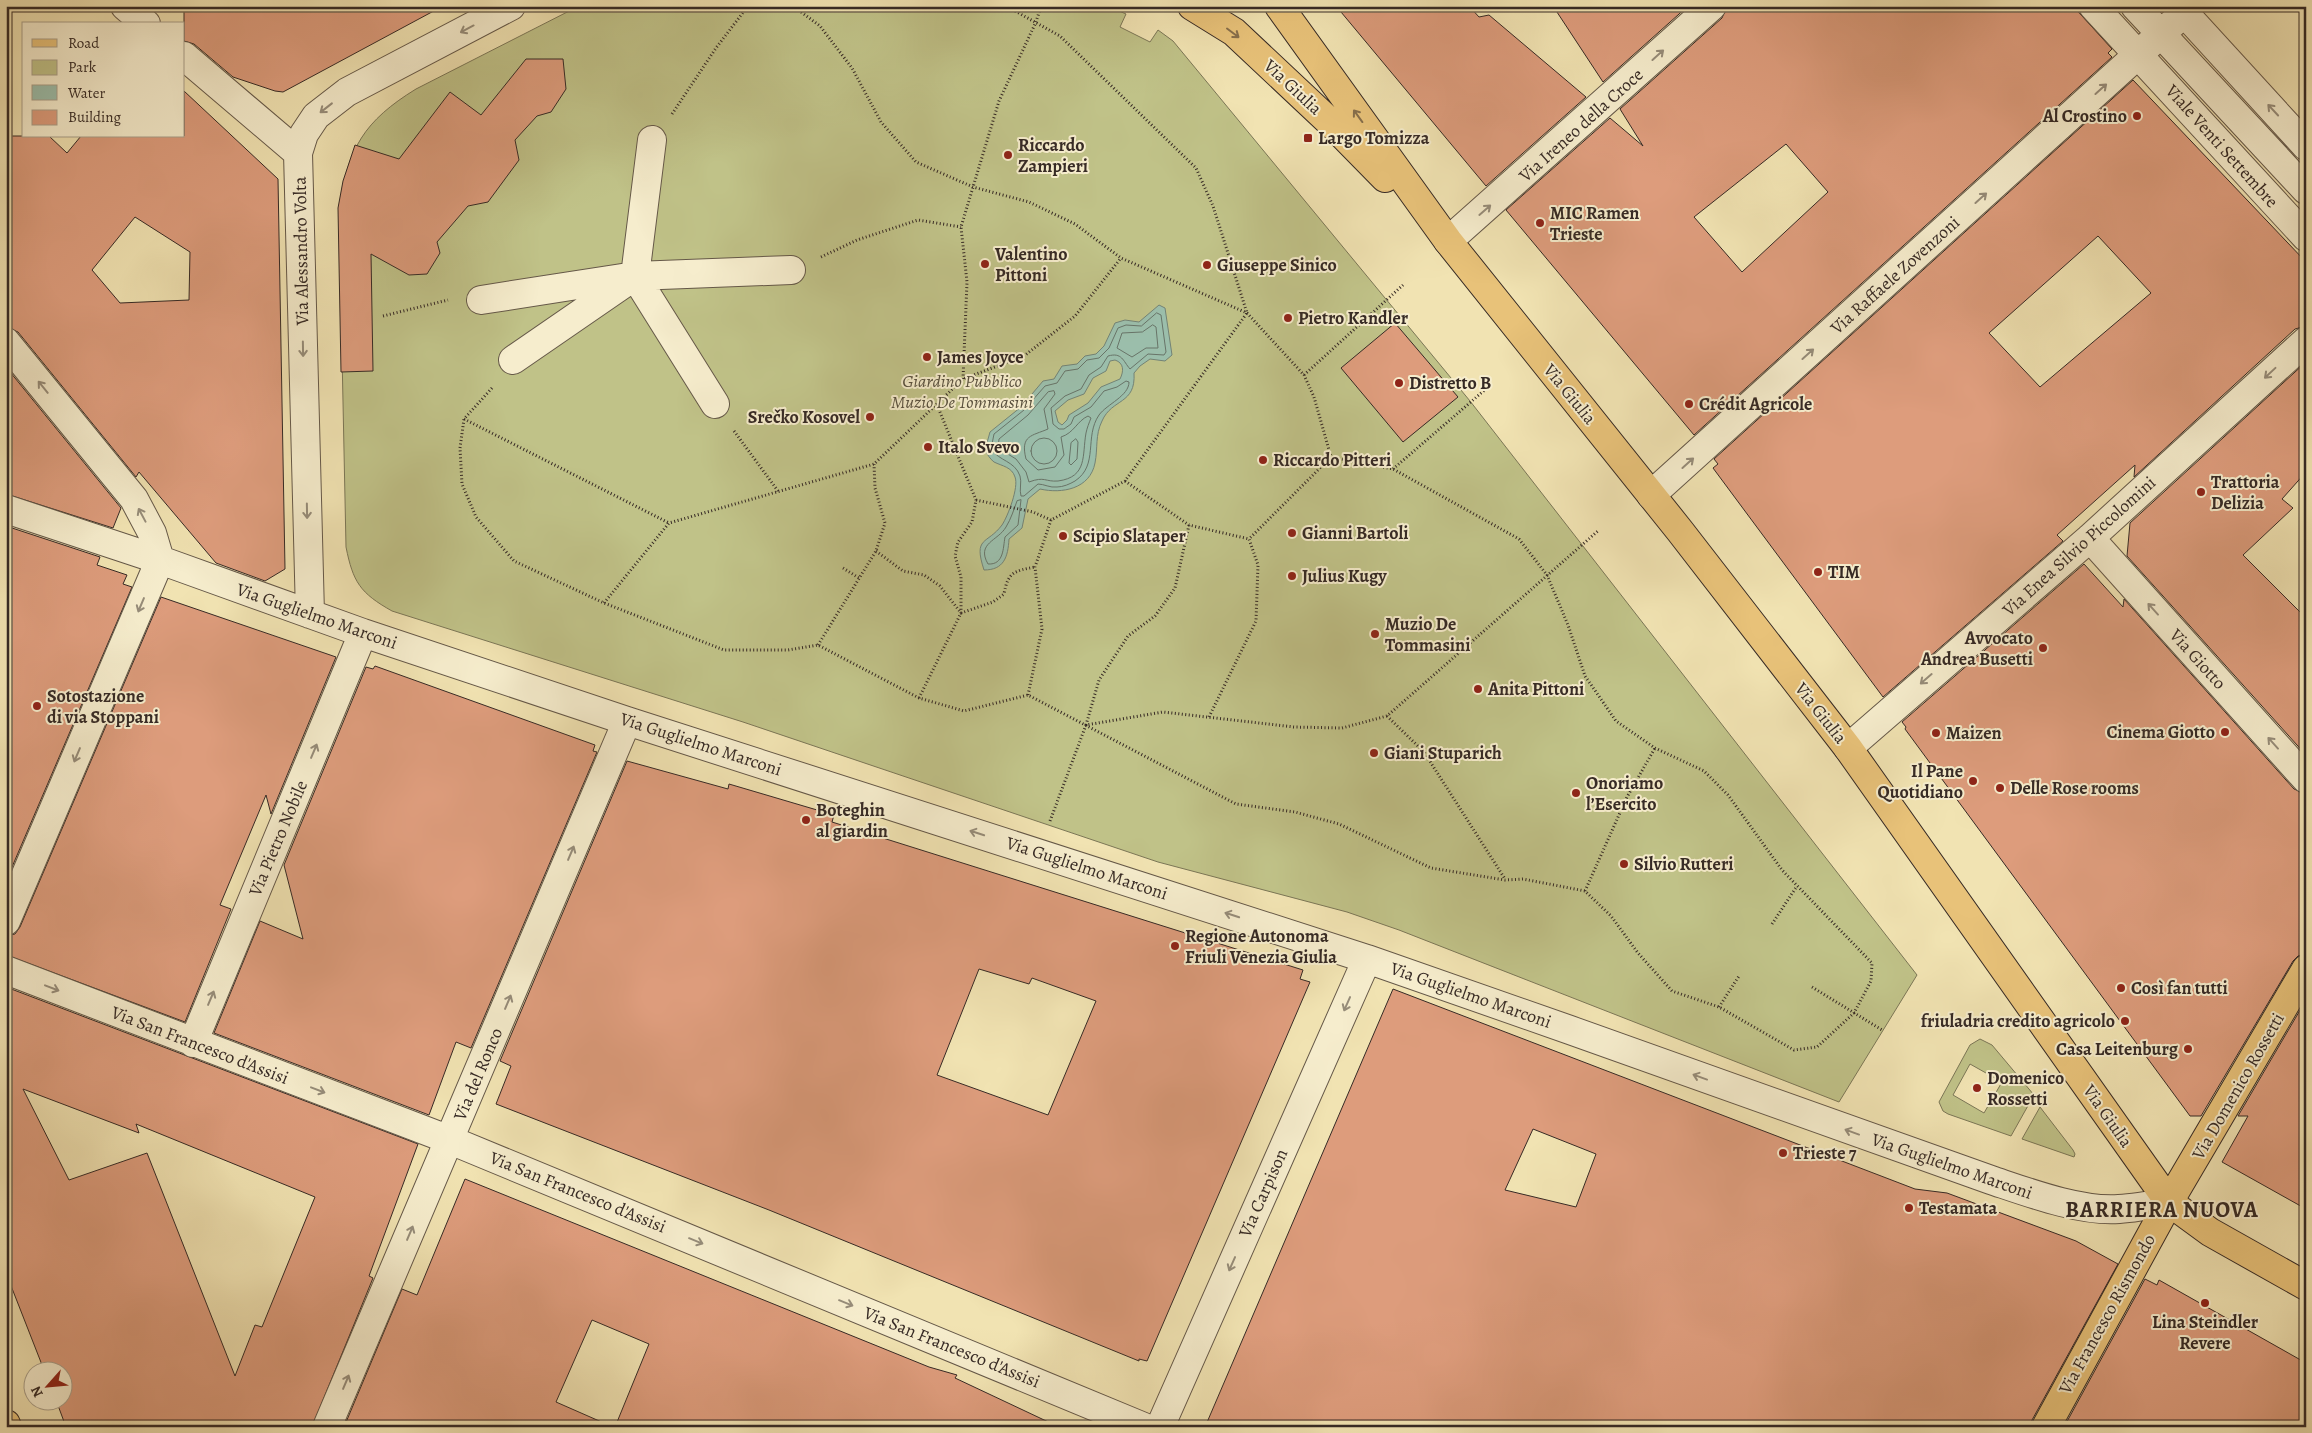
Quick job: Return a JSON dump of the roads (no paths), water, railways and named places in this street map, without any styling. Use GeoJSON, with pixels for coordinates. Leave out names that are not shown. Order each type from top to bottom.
{"type":"FeatureCollection","features":[{"type":"Feature","properties":{"kind":"main road","name":"Via Giulia"},"geometry":{"type":"LineString","coordinates":[[1192,6],[1234,32],[1333,125],[1448,242]]}},
{"type":"Feature","properties":{"kind":"main road","name":"Via Giulia"},"geometry":{"type":"LineString","coordinates":[[1279,6],[1448,242],[1651,495],[1848,748],[2169,1202],[2210,1232],[2306,1286]]}},
{"type":"Feature","properties":{"kind":"main road","name":"Via Domenico Rossetti"},"geometry":{"type":"LineString","coordinates":[[2169,1202],[2306,969]]}},
{"type":"Feature","properties":{"kind":"main road","name":"Via Francesco Rismondo"},"geometry":{"type":"LineString","coordinates":[[2046,1427],[2169,1202]]}},
{"type":"Feature","properties":{"kind":"street"},"geometry":{"type":"LineString","coordinates":[[126,6],[144,22]]}},
{"type":"Feature","properties":{"kind":"street","name":"Via Alessandro Volta"},"geometry":{"type":"LineString","coordinates":[[310,614],[298,153],[304,134],[316,116],[348,92],[511,6]]}},
{"type":"Feature","properties":{"kind":"street","name":"Via Ireneo della Croce"},"geometry":{"type":"LineString","coordinates":[[1448,242],[1712,6]]}},
{"type":"Feature","properties":{"kind":"street","name":"Viale Venti Settembre"},"geometry":{"type":"LineString","coordinates":[[2093,6],[2306,237]]}},
{"type":"Feature","properties":{"kind":"street","name":"Viale Venti Settembre"},"geometry":{"type":"LineString","coordinates":[[2135,6],[2306,190]]}},
{"type":"Feature","properties":{"kind":"street"},"geometry":{"type":"LineString","coordinates":[[2139,54],[2161,34],[2181,10],[2306,146]]}},
{"type":"Feature","properties":{"kind":"street","name":"Via Raffaele Zovenzoni"},"geometry":{"type":"LineString","coordinates":[[1651,495],[2139,54]]}},
{"type":"Feature","properties":{"kind":"street"},"geometry":{"type":"LineString","coordinates":[[185,57],[298,153]]}},
{"type":"Feature","properties":{"kind":"street"},"geometry":{"type":"LineString","coordinates":[[652,140],[635,276],[715,404]]}},
{"type":"Feature","properties":{"kind":"street"},"geometry":{"type":"LineString","coordinates":[[481,300],[635,276],[791,270]]}},
{"type":"Feature","properties":{"kind":"street"},"geometry":{"type":"LineString","coordinates":[[513,360],[635,276]]}},
{"type":"Feature","properties":{"kind":"street","name":"Via Enea Silvio Piccolomini"},"geometry":{"type":"LineString","coordinates":[[1848,748],[2090,538],[2306,340]]}},
{"type":"Feature","properties":{"kind":"street"},"geometry":{"type":"LineString","coordinates":[[6,342],[134,498],[152,533],[160,560],[6,921]]}},
{"type":"Feature","properties":{"kind":"street","name":"Via Guglielmo Marconi"},"geometry":{"type":"LineString","coordinates":[[6,509],[160,560],[363,633],[627,721],[1367,959],[1890,1146],[2041,1196],[2087,1206],[2118,1210],[2169,1202]]}},
{"type":"Feature","properties":{"kind":"street","name":"Via Giotto"},"geometry":{"type":"LineString","coordinates":[[2090,538],[2306,780]]}},
{"type":"Feature","properties":{"kind":"street","name":"Via Pietro Nobile"},"geometry":{"type":"LineString","coordinates":[[193,1043],[363,633]]}},
{"type":"Feature","properties":{"kind":"street","name":"Via del Ronco"},"geometry":{"type":"LineString","coordinates":[[327,1427],[627,721]]}},
{"type":"Feature","properties":{"kind":"street","name":"Via Carpison"},"geometry":{"type":"LineString","coordinates":[[1160,1427],[1367,959]]}},
{"type":"Feature","properties":{"kind":"street","name":"Via San Francesco d'Assisi"},"geometry":{"type":"LineString","coordinates":[[6,970],[450,1140],[1144,1427]]}},
{"type":"Feature","properties":{"kind":"water"},"geometry":{"type":"Polygon","coordinates":[[[1159,305],[1165,308],[1172,355],[1165,361],[1150,359],[1134,373],[1134,383],[1131,391],[1106,414],[1102,421],[1095,463],[1087,479],[1074,488],[1066,490],[1040,489],[1028,499],[1022,528],[1009,539],[1004,561],[996,568],[984,570],[980,551],[981,546],[1002,525],[1010,508],[1016,487],[1012,471],[994,462],[985,450],[990,432],[1021,407],[1043,381],[1054,379],[1062,366],[1077,364],[1085,356],[1096,354],[1104,346],[1115,323],[1125,320],[1139,322],[1159,305]],[[1110,361],[1106,371],[1093,378],[1084,394],[1068,400],[1055,411],[1058,422],[1062,425],[1069,415],[1088,403],[1101,387],[1120,379],[1122,368],[1118,361],[1110,361]]]}},
{"type":"Feature","properties":{"kind":"place","name":"Al Crostino"},"geometry":{"type":"Point","coordinates":[2137,116]}},
{"type":"Feature","properties":{"kind":"place","name":"Largo Tomizza"},"geometry":{"type":"Point","coordinates":[1308,138]}},
{"type":"Feature","properties":{"kind":"place","name":"Riccardo Zampieri"},"geometry":{"type":"Point","coordinates":[1008,155]}},
{"type":"Feature","properties":{"kind":"place","name":"MIC Ramen Trieste"},"geometry":{"type":"Point","coordinates":[1540,223]}},
{"type":"Feature","properties":{"kind":"place","name":"Valentino Pittoni"},"geometry":{"type":"Point","coordinates":[985,264]}},
{"type":"Feature","properties":{"kind":"place","name":"Giuseppe Sinico"},"geometry":{"type":"Point","coordinates":[1207,265]}},
{"type":"Feature","properties":{"kind":"place","name":"Pietro Kandler"},"geometry":{"type":"Point","coordinates":[1288,318]}},
{"type":"Feature","properties":{"kind":"place","name":"James Joyce"},"geometry":{"type":"Point","coordinates":[927,357]}},
{"type":"Feature","properties":{"kind":"place","name":"Distretto B"},"geometry":{"type":"Point","coordinates":[1399,383]}},
{"type":"Feature","properties":{"kind":"place","name":"Crédit Agricole"},"geometry":{"type":"Point","coordinates":[1689,404]}},
{"type":"Feature","properties":{"kind":"place","name":"Srečko Kosovel"},"geometry":{"type":"Point","coordinates":[870,417]}},
{"type":"Feature","properties":{"kind":"place","name":"Italo Svevo"},"geometry":{"type":"Point","coordinates":[928,447]}},
{"type":"Feature","properties":{"kind":"place","name":"Riccardo Pitteri"},"geometry":{"type":"Point","coordinates":[1263,460]}},
{"type":"Feature","properties":{"kind":"place","name":"Trattoria Delizia"},"geometry":{"type":"Point","coordinates":[2201,492]}},
{"type":"Feature","properties":{"kind":"place","name":"Gianni Bartoli"},"geometry":{"type":"Point","coordinates":[1292,533]}},
{"type":"Feature","properties":{"kind":"place","name":"Scipio Slataper"},"geometry":{"type":"Point","coordinates":[1063,536]}},
{"type":"Feature","properties":{"kind":"place","name":"TIM"},"geometry":{"type":"Point","coordinates":[1818,572]}},
{"type":"Feature","properties":{"kind":"place","name":"Julius Kugy"},"geometry":{"type":"Point","coordinates":[1292,576]}},
{"type":"Feature","properties":{"kind":"place","name":"Muzio De Tommasini"},"geometry":{"type":"Point","coordinates":[1375,634]}},
{"type":"Feature","properties":{"kind":"place","name":"Avvocato Andrea Busetti"},"geometry":{"type":"Point","coordinates":[2043,648]}},
{"type":"Feature","properties":{"kind":"place","name":"Anita Pittoni"},"geometry":{"type":"Point","coordinates":[1478,689]}},
{"type":"Feature","properties":{"kind":"place","name":"Sotostazione di via Stoppani"},"geometry":{"type":"Point","coordinates":[37,706]}},
{"type":"Feature","properties":{"kind":"place","name":"Cinema Giotto"},"geometry":{"type":"Point","coordinates":[2225,732]}},
{"type":"Feature","properties":{"kind":"place","name":"Maizen"},"geometry":{"type":"Point","coordinates":[1936,733]}},
{"type":"Feature","properties":{"kind":"place","name":"Giani Stuparich"},"geometry":{"type":"Point","coordinates":[1374,753]}},
{"type":"Feature","properties":{"kind":"place","name":"Il Pane Quotidiano"},"geometry":{"type":"Point","coordinates":[1973,781]}},
{"type":"Feature","properties":{"kind":"place","name":"Delle Rose rooms"},"geometry":{"type":"Point","coordinates":[2000,788]}},
{"type":"Feature","properties":{"kind":"place","name":"Onoriamo l’Esercito"},"geometry":{"type":"Point","coordinates":[1576,793]}},
{"type":"Feature","properties":{"kind":"place","name":"Boteghin al giardin"},"geometry":{"type":"Point","coordinates":[806,820]}},
{"type":"Feature","properties":{"kind":"place","name":"Silvio Rutteri"},"geometry":{"type":"Point","coordinates":[1624,864]}},
{"type":"Feature","properties":{"kind":"place","name":"Regione Autonoma Friuli Venezia Giulia"},"geometry":{"type":"Point","coordinates":[1175,946]}},
{"type":"Feature","properties":{"kind":"place","name":"Così fan tutti"},"geometry":{"type":"Point","coordinates":[2121,988]}},
{"type":"Feature","properties":{"kind":"place","name":"friuladria credito agricolo"},"geometry":{"type":"Point","coordinates":[2125,1021]}},
{"type":"Feature","properties":{"kind":"place","name":"Casa Leitenburg"},"geometry":{"type":"Point","coordinates":[2188,1049]}},
{"type":"Feature","properties":{"kind":"place","name":"Domenico Rossetti"},"geometry":{"type":"Point","coordinates":[1977,1088]}},
{"type":"Feature","properties":{"kind":"place","name":"Trieste 7"},"geometry":{"type":"Point","coordinates":[1783,1153]}},
{"type":"Feature","properties":{"kind":"place","name":"Testamata"},"geometry":{"type":"Point","coordinates":[1909,1208]}},
{"type":"Feature","properties":{"kind":"place","name":"Lina Steindler Revere"},"geometry":{"type":"Point","coordinates":[2205,1303]}},
{"type":"Feature","properties":{"kind":"district","name":"BARRIERA NUOVA"},"geometry":{"type":"Point","coordinates":[2162,1209]}},
{"type":"Feature","properties":{"kind":"park label","name":"Giardino Pubblico Muzio De Tommasini"},"geometry":{"type":"Point","coordinates":[962,391]}}]}
